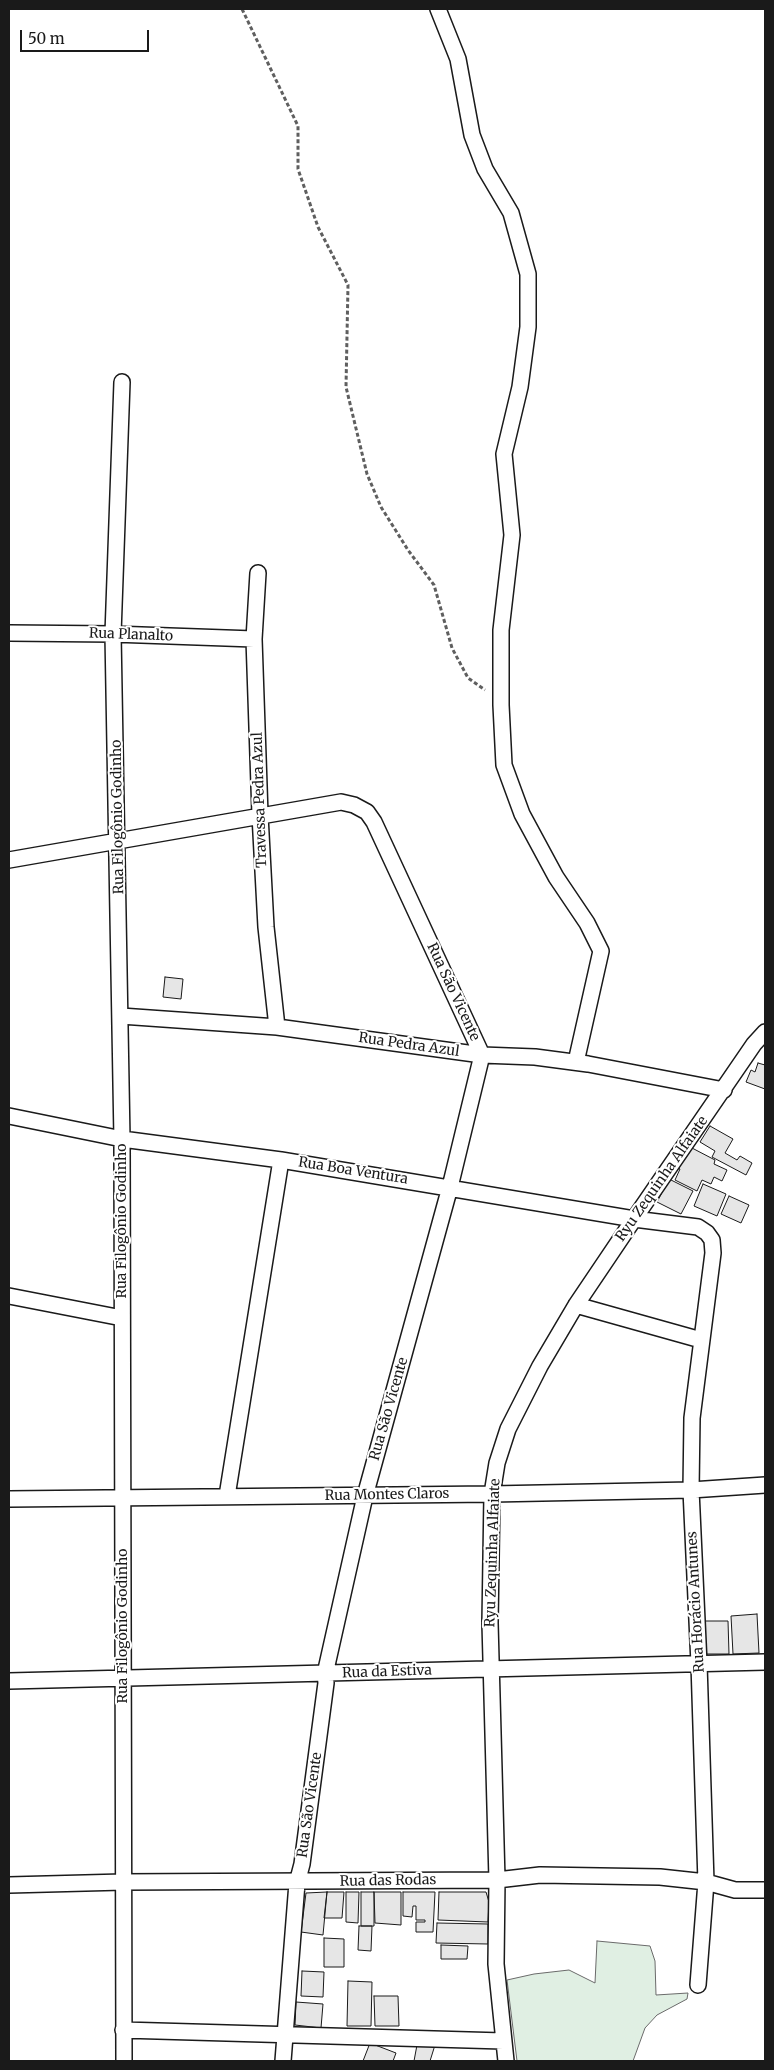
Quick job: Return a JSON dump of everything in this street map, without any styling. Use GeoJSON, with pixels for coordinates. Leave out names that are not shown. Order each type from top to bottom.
{"type":"FeatureCollection","features":[{"type":"Feature","properties":{"kind":"street"},"geometry":{"type":"LineString","coordinates":[[438,9],[458,59],[472,135],[485,169],[511,213],[528,274],[527,335],[520,387],[504,454],[512,535],[501,630],[504,765],[522,814],[556,877],[587,924],[601,951],[576,1062]]}},
{"type":"Feature","properties":{"kind":"street","name":"Rua Filogônio Godinho"},"geometry":{"type":"LineString","coordinates":[[122,382],[113,634],[122,1139],[124,2061]]}},
{"type":"Feature","properties":{"kind":"street","name":"Travessa Pedra Azul"},"geometry":{"type":"LineString","coordinates":[[258,573],[254,639],[260,816],[266,927],[277,1027]]}},
{"type":"Feature","properties":{"kind":"street","name":"Rua Planalto"},"geometry":{"type":"LineString","coordinates":[[9,633],[113,634],[254,639]]}},
{"type":"Feature","properties":{"kind":"street","name":"Rua São Vicente"},"geometry":{"type":"LineString","coordinates":[[260,816],[341,802],[367,812],[374,822],[482,1055],[450,1187],[365,1496],[325,1674],[323,1712],[302,1864],[297,1882],[283,2061]]}},
{"type":"Feature","properties":{"kind":"street"},"geometry":{"type":"LineString","coordinates":[[9,860],[260,816]]}},
{"type":"Feature","properties":{"kind":"street","name":"Rua Pedra Azul"},"geometry":{"type":"LineString","coordinates":[[121,1016],[277,1027],[482,1055],[536,1057],[576,1062],[724,1090]]}},
{"type":"Feature","properties":{"kind":"street","name":"Ryu Zequinha Alfaiate"},"geometry":{"type":"LineString","coordinates":[[506,2061],[496,1964],[497,1880],[491,1668],[492,1494],[497,1463],[508,1429],[540,1366],[576,1306],[754,1044],[765,1032]]}},
{"type":"Feature","properties":{"kind":"street","name":"Rua Boa Ventura"},"geometry":{"type":"LineString","coordinates":[[9,1116],[122,1139],[281,1160],[634,1218],[698,1226]]}},
{"type":"Feature","properties":{"kind":"street"},"geometry":{"type":"LineString","coordinates":[[226,1496],[281,1160]]}},
{"type":"Feature","properties":{"kind":"street","name":"Rua Horácio Antunes"},"geometry":{"type":"LineString","coordinates":[[698,1226],[707,1232],[712,1240],[713,1253],[692,1418],[691,1490],[706,1882],[698,1985]]}},
{"type":"Feature","properties":{"kind":"street"},"geometry":{"type":"LineString","coordinates":[[9,1296],[122,1318]]}},
{"type":"Feature","properties":{"kind":"street"},"geometry":{"type":"LineString","coordinates":[[576,1306],[701,1340]]}},
{"type":"Feature","properties":{"kind":"street","name":"Rua Montes Claros"},"geometry":{"type":"LineString","coordinates":[[9,1499],[492,1494],[691,1490],[765,1485]]}},
{"type":"Feature","properties":{"kind":"street","name":"Rua da Estiva"},"geometry":{"type":"LineString","coordinates":[[9,1681],[765,1662]]}},
{"type":"Feature","properties":{"kind":"street","name":"Rua das Rodas"},"geometry":{"type":"LineString","coordinates":[[9,1885],[123,1882],[497,1880],[540,1875],[660,1877],[706,1882],[735,1890],[765,1890]]}},
{"type":"Feature","properties":{"kind":"street"},"geometry":{"type":"LineString","coordinates":[[124,2030],[503,2041]]}},
{"type":"Feature","properties":{"kind":"path"},"geometry":{"type":"LineString","coordinates":[[242,9],[298,126],[298,169],[318,227],[348,285],[346,387],[367,474],[381,507],[408,550],[434,585],[442,605],[452,648],[468,678],[486,691],[501,692]]}},
{"type":"Feature","properties":{"kind":"green space"},"geometry":{"type":"Polygon","coordinates":[[[597,1941],[650,1946],[655,1961],[656,1995],[688,1993],[687,1999],[657,2015],[645,2028],[633,2061],[517,2061],[507,1980],[534,1974],[569,1970],[595,1983],[597,1941]]]}},
{"type":"Feature","properties":{"kind":"building"},"geometry":{"type":"Polygon","coordinates":[[[165,977],[183,979],[181,999],[163,997],[165,977]]]}},
{"type":"Feature","properties":{"kind":"building"},"geometry":{"type":"Polygon","coordinates":[[[758,1063],[765,1065],[765,1089],[746,1082],[751,1070],[755,1072],[758,1063]]]}},
{"type":"Feature","properties":{"kind":"building"},"geometry":{"type":"Polygon","coordinates":[[[710,1126],[733,1139],[725,1153],[737,1160],[740,1156],[752,1163],[746,1175],[712,1157],[715,1151],[700,1142],[710,1126]]]}},
{"type":"Feature","properties":{"kind":"building"},"geometry":{"type":"Polygon","coordinates":[[[692,1148],[715,1160],[714,1164],[727,1170],[722,1181],[714,1177],[711,1184],[702,1180],[697,1191],[675,1180],[680,1169],[677,1167],[692,1148]]]}},
{"type":"Feature","properties":{"kind":"building"},"geometry":{"type":"Polygon","coordinates":[[[669,1179],[693,1191],[681,1214],[657,1202],[669,1179]]]}},
{"type":"Feature","properties":{"kind":"building"},"geometry":{"type":"Polygon","coordinates":[[[703,1184],[726,1194],[717,1216],[694,1206],[703,1184]]]}},
{"type":"Feature","properties":{"kind":"building"},"geometry":{"type":"Polygon","coordinates":[[[729,1196],[749,1205],[741,1223],[721,1214],[729,1196]]]}},
{"type":"Feature","properties":{"kind":"building"},"geometry":{"type":"Polygon","coordinates":[[[757,1614],[759,1653],[733,1654],[731,1616],[757,1614]]]}},
{"type":"Feature","properties":{"kind":"building"},"geometry":{"type":"Polygon","coordinates":[[[704,1621],[728,1621],[729,1654],[705,1654],[704,1621]]]}},
{"type":"Feature","properties":{"kind":"building"},"geometry":{"type":"Polygon","coordinates":[[[327,1892],[344,1892],[342,1918],[324,1918],[327,1892]]]}},
{"type":"Feature","properties":{"kind":"building"},"geometry":{"type":"Polygon","coordinates":[[[327,1892],[323,1935],[301,1932],[306,1893],[327,1892]]]}},
{"type":"Feature","properties":{"kind":"building"},"geometry":{"type":"Polygon","coordinates":[[[346,1892],[359,1892],[358,1923],[346,1922],[346,1892]]]}},
{"type":"Feature","properties":{"kind":"building"},"geometry":{"type":"Polygon","coordinates":[[[361,1892],[374,1892],[374,1926],[361,1926],[361,1892]]]}},
{"type":"Feature","properties":{"kind":"building"},"geometry":{"type":"Polygon","coordinates":[[[374,1892],[401,1892],[401,1925],[375,1923],[374,1892]]]}},
{"type":"Feature","properties":{"kind":"building"},"geometry":{"type":"Polygon","coordinates":[[[403,1892],[435,1892],[433,1932],[416,1932],[416,1922],[425,1922],[425,1920],[416,1920],[416,1906],[413,1906],[412,1917],[403,1916],[403,1892]]]}},
{"type":"Feature","properties":{"kind":"building"},"geometry":{"type":"Polygon","coordinates":[[[439,1892],[486,1892],[489,1902],[488,1922],[438,1920],[439,1892]]]}},
{"type":"Feature","properties":{"kind":"building"},"geometry":{"type":"Polygon","coordinates":[[[437,1923],[488,1924],[488,1944],[436,1943],[437,1923]]]}},
{"type":"Feature","properties":{"kind":"building"},"geometry":{"type":"Polygon","coordinates":[[[359,1926],[372,1926],[371,1951],[358,1950],[359,1926]]]}},
{"type":"Feature","properties":{"kind":"building"},"geometry":{"type":"Polygon","coordinates":[[[324,1938],[344,1939],[344,1967],[324,1967],[324,1938]]]}},
{"type":"Feature","properties":{"kind":"building"},"geometry":{"type":"Polygon","coordinates":[[[441,1945],[468,1946],[467,1959],[441,1959],[441,1945]]]}},
{"type":"Feature","properties":{"kind":"building"},"geometry":{"type":"Polygon","coordinates":[[[302,1971],[324,1972],[323,1997],[301,1996],[302,1971]]]}},
{"type":"Feature","properties":{"kind":"building"},"geometry":{"type":"Polygon","coordinates":[[[348,1981],[372,1982],[371,2026],[347,2026],[348,1981]]]}},
{"type":"Feature","properties":{"kind":"building"},"geometry":{"type":"Polygon","coordinates":[[[374,1996],[398,1996],[399,2026],[375,2026],[374,1996]]]}},
{"type":"Feature","properties":{"kind":"building"},"geometry":{"type":"Polygon","coordinates":[[[296,2002],[323,2004],[321,2028],[295,2025],[296,2002]]]}},
{"type":"Feature","properties":{"kind":"building"},"geometry":{"type":"Polygon","coordinates":[[[370,2043],[396,2053],[393,2061],[363,2061],[370,2043]]]}},
{"type":"Feature","properties":{"kind":"building"},"geometry":{"type":"Polygon","coordinates":[[[417,2045],[435,2045],[430,2061],[414,2061],[417,2045]]]}}]}
